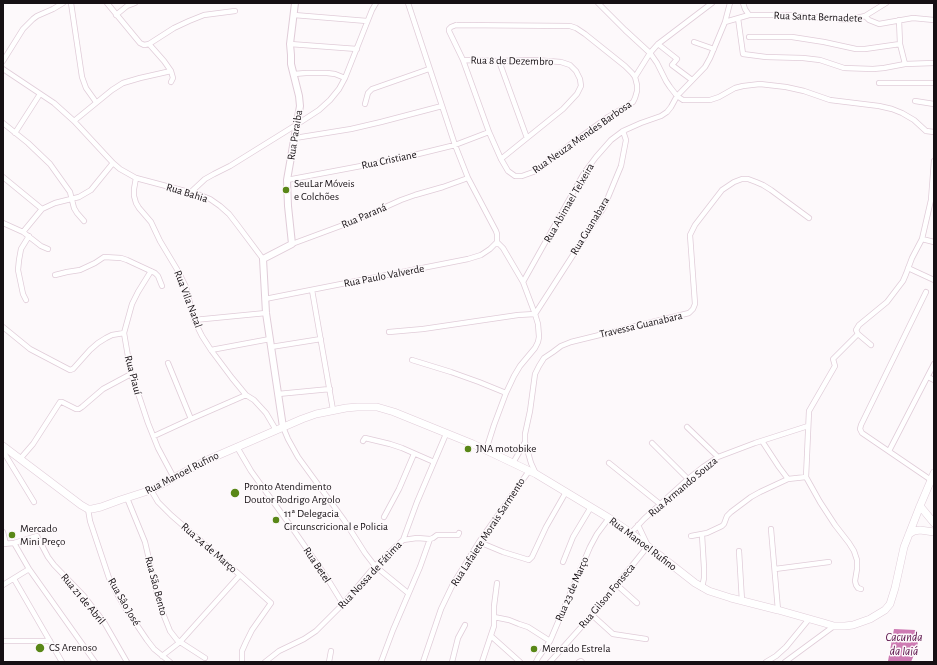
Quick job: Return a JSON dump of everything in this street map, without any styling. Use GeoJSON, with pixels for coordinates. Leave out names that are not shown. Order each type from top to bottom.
{"type":"FeatureCollection","features":[{"type":"Feature","properties":{"kind":"main road","name":"Rua Manoel Rufino"},"geometry":{"type":"LineString","coordinates":[[88,509],[101,507],[151,490],[237,447],[316,414],[357,406],[378,407],[394,412],[486,450],[536,474],[631,533],[702,588],[723,596],[834,626],[845,626],[862,622],[878,615],[890,604],[893,597],[904,547],[920,506],[931,490],[933,477]]}},
{"type":"Feature","properties":{"kind":"main road"},"geometry":{"type":"LineString","coordinates":[[3,446],[75,501],[88,509]]}},
{"type":"Feature","properties":{"kind":"main road"},"geometry":{"type":"LineString","coordinates":[[920,506],[934,523]]}},
{"type":"Feature","properties":{"kind":"main road"},"geometry":{"type":"LineString","coordinates":[[909,534],[920,530],[934,532]]}},
{"type":"Feature","properties":{"kind":"street"},"geometry":{"type":"LineString","coordinates":[[3,61],[23,29],[33,19],[63,3]]}},
{"type":"Feature","properties":{"kind":"street"},"geometry":{"type":"LineString","coordinates":[[71,3],[82,77],[86,88],[96,102]]}},
{"type":"Feature","properties":{"kind":"street"},"geometry":{"type":"LineString","coordinates":[[107,3],[140,43],[148,45],[164,61],[171,71],[173,78],[172,82]]}},
{"type":"Feature","properties":{"kind":"street"},"geometry":{"type":"LineString","coordinates":[[116,15],[127,6],[135,3]]}},
{"type":"Feature","properties":{"kind":"street","name":"Rua Paraiba"},"geometry":{"type":"LineString","coordinates":[[292,244],[287,180],[300,106],[291,64],[290,44],[295,3]]}},
{"type":"Feature","properties":{"kind":"street"},"geometry":{"type":"LineString","coordinates":[[191,192],[205,179],[230,166],[320,110],[330,100],[339,89],[345,78],[367,21],[376,3]]}},
{"type":"Feature","properties":{"kind":"street"},"geometry":{"type":"LineString","coordinates":[[408,3],[455,145],[468,178],[496,231],[497,242],[503,248],[523,282],[535,314],[539,332],[538,342],[520,366],[506,393],[486,450]]}},
{"type":"Feature","properties":{"kind":"street"},"geometry":{"type":"LineString","coordinates":[[598,3],[650,53],[658,63],[670,88],[683,100],[710,100],[735,88],[743,86],[760,84],[786,87],[804,91],[830,100],[892,109],[914,120],[926,131],[934,132]]}},
{"type":"Feature","properties":{"kind":"street"},"geometry":{"type":"LineString","coordinates":[[501,159],[489,132],[464,60],[449,31],[451,27],[456,25],[570,26],[585,34],[625,66],[635,77],[650,53],[658,44],[712,3]]}},
{"type":"Feature","properties":{"kind":"street","name":"Rua Abimael Telxeira"},"geometry":{"type":"LineString","coordinates":[[523,282],[584,173],[602,150],[611,140],[623,131],[662,116],[667,112],[677,96],[705,66],[710,58],[725,22],[730,3]]}},
{"type":"Feature","properties":{"kind":"street"},"geometry":{"type":"LineString","coordinates":[[743,3],[749,15]]}},
{"type":"Feature","properties":{"kind":"street"},"geometry":{"type":"LineString","coordinates":[[865,16],[886,3]]}},
{"type":"Feature","properties":{"kind":"street"},"geometry":{"type":"LineString","coordinates":[[148,45],[174,28],[204,15],[235,11]]}},
{"type":"Feature","properties":{"kind":"street"},"geometry":{"type":"LineString","coordinates":[[294,15],[367,21]]}},
{"type":"Feature","properties":{"kind":"street","name":"Rua Santa Bernadete"},"geometry":{"type":"LineString","coordinates":[[725,22],[749,15],[788,15],[848,20],[865,16],[869,20],[879,24],[913,18],[934,20]]}},
{"type":"Feature","properties":{"kind":"street"},"geometry":{"type":"LineString","coordinates":[[738,18],[743,54],[766,57],[820,60],[844,68],[873,69],[906,64],[934,63]]}},
{"type":"Feature","properties":{"kind":"street"},"geometry":{"type":"LineString","coordinates":[[899,20],[900,44],[906,64]]}},
{"type":"Feature","properties":{"kind":"street"},"geometry":{"type":"LineString","coordinates":[[749,37],[792,37],[856,49],[900,44]]}},
{"type":"Feature","properties":{"kind":"street"},"geometry":{"type":"LineString","coordinates":[[694,42],[714,49]]}},
{"type":"Feature","properties":{"kind":"street"},"geometry":{"type":"LineString","coordinates":[[290,44],[357,49]]}},
{"type":"Feature","properties":{"kind":"street"},"geometry":{"type":"LineString","coordinates":[[658,44],[677,59],[672,65],[692,80]]}},
{"type":"Feature","properties":{"kind":"street","name":"Rua 8 de Dezembro"},"geometry":{"type":"LineString","coordinates":[[464,60],[535,60],[561,62],[570,65],[576,71],[580,79],[581,86],[577,94],[563,109],[501,159]]}},
{"type":"Feature","properties":{"kind":"street"},"geometry":{"type":"LineString","coordinates":[[499,61],[527,138]]}},
{"type":"Feature","properties":{"kind":"street","name":"Rua Bahia"},"geometry":{"type":"LineString","coordinates":[[3,69],[54,103],[74,121],[113,164],[136,178],[191,192],[210,199],[220,206],[229,214],[263,258]]}},
{"type":"Feature","properties":{"kind":"street"},"geometry":{"type":"LineString","coordinates":[[365,104],[368,93],[372,89],[429,69]]}},
{"type":"Feature","properties":{"kind":"street"},"geometry":{"type":"LineString","coordinates":[[74,121],[96,102],[123,83],[171,71]]}},
{"type":"Feature","properties":{"kind":"street"},"geometry":{"type":"LineString","coordinates":[[294,74],[327,73],[345,78]]}},
{"type":"Feature","properties":{"kind":"street","name":"Rua Neuza Mendes Barbosa"},"geometry":{"type":"LineString","coordinates":[[501,159],[508,171],[515,176],[522,176],[536,171],[608,117],[633,102],[637,91],[635,77]]}},
{"type":"Feature","properties":{"kind":"street"},"geometry":{"type":"LineString","coordinates":[[879,83],[934,83]]}},
{"type":"Feature","properties":{"kind":"street"},"geometry":{"type":"LineString","coordinates":[[15,133],[40,94]]}},
{"type":"Feature","properties":{"kind":"street"},"geometry":{"type":"LineString","coordinates":[[915,101],[934,104]]}},
{"type":"Feature","properties":{"kind":"street"},"geometry":{"type":"LineString","coordinates":[[295,138],[351,129],[442,106]]}},
{"type":"Feature","properties":{"kind":"street"},"geometry":{"type":"LineString","coordinates":[[3,123],[28,143],[50,164],[70,192],[74,208],[84,221]]}},
{"type":"Feature","properties":{"kind":"street","name":"Rua Guanabara"},"geometry":{"type":"LineString","coordinates":[[535,314],[604,207],[621,166],[626,140],[623,131]]}},
{"type":"Feature","properties":{"kind":"street","name":"Rua Cristiane"},"geometry":{"type":"LineString","coordinates":[[287,180],[398,159],[455,145],[489,132]]}},
{"type":"Feature","properties":{"kind":"street"},"geometry":{"type":"LineString","coordinates":[[871,345],[856,332],[857,328],[888,302],[906,274],[922,239],[931,200],[934,161]]}},
{"type":"Feature","properties":{"kind":"street"},"geometry":{"type":"LineString","coordinates":[[23,232],[42,209],[55,203],[72,200],[91,190],[113,164]]}},
{"type":"Feature","properties":{"kind":"street"},"geometry":{"type":"LineString","coordinates":[[3,177],[42,209]]}},
{"type":"Feature","properties":{"kind":"street","name":"Rua Vila Natal"},"geometry":{"type":"LineString","coordinates":[[136,178],[134,189],[136,203],[151,222],[186,287],[194,320],[202,336],[223,367],[246,395],[260,406],[276,430]]}},
{"type":"Feature","properties":{"kind":"street","name":"Rua Paraná"},"geometry":{"type":"LineString","coordinates":[[263,258],[292,244],[354,221],[401,200],[468,178]]}},
{"type":"Feature","properties":{"kind":"street","name":"Travessa Guanabara"},"geometry":{"type":"LineString","coordinates":[[536,474],[525,442],[525,434],[535,374],[544,358],[561,346],[570,342],[689,313],[695,304],[690,235],[695,225],[722,190],[734,182],[748,179],[771,190],[809,218]]}},
{"type":"Feature","properties":{"kind":"street"},"geometry":{"type":"LineString","coordinates":[[3,223],[23,232],[41,246],[48,249]]}},
{"type":"Feature","properties":{"kind":"street"},"geometry":{"type":"LineString","coordinates":[[26,300],[23,294],[18,270],[21,249],[29,236]]}},
{"type":"Feature","properties":{"kind":"street"},"geometry":{"type":"LineString","coordinates":[[922,239],[934,242]]}},
{"type":"Feature","properties":{"kind":"street","name":"Rua Paulo Valverde"},"geometry":{"type":"LineString","coordinates":[[265,299],[468,259],[480,255],[490,249],[497,242]]}},
{"type":"Feature","properties":{"kind":"street"},"geometry":{"type":"LineString","coordinates":[[55,275],[80,270],[104,257],[121,258],[151,271],[158,276],[162,286]]}},
{"type":"Feature","properties":{"kind":"street"},"geometry":{"type":"LineString","coordinates":[[263,258],[266,313],[283,427],[292,448],[344,520],[365,554],[375,566],[408,593]]}},
{"type":"Feature","properties":{"kind":"street"},"geometry":{"type":"LineString","coordinates":[[908,268],[934,280]]}},
{"type":"Feature","properties":{"kind":"street","name":"Rua Piauí"},"geometry":{"type":"LineString","coordinates":[[151,271],[132,304],[124,333],[131,374],[148,423],[163,458],[174,478]]}},
{"type":"Feature","properties":{"kind":"street"},"geometry":{"type":"LineString","coordinates":[[312,290],[333,410]]}},
{"type":"Feature","properties":{"kind":"street"},"geometry":{"type":"LineString","coordinates":[[926,292],[860,429],[862,433],[889,451],[933,477]]}},
{"type":"Feature","properties":{"kind":"street"},"geometry":{"type":"LineString","coordinates":[[194,320],[266,313]]}},
{"type":"Feature","properties":{"kind":"street"},"geometry":{"type":"LineString","coordinates":[[389,332],[535,314]]}},
{"type":"Feature","properties":{"kind":"street"},"geometry":{"type":"LineString","coordinates":[[3,327],[30,349],[70,370],[98,343],[112,335],[124,333]]}},
{"type":"Feature","properties":{"kind":"street"},"geometry":{"type":"LineString","coordinates":[[858,334],[833,359],[835,366],[809,411],[806,477],[820,502],[835,525],[850,543],[854,551],[857,560],[856,586],[861,589]]}},
{"type":"Feature","properties":{"kind":"street"},"geometry":{"type":"LineString","coordinates":[[211,350],[270,339]]}},
{"type":"Feature","properties":{"kind":"street"},"geometry":{"type":"LineString","coordinates":[[271,347],[321,340]]}},
{"type":"Feature","properties":{"kind":"street"},"geometry":{"type":"LineString","coordinates":[[412,360],[465,377],[506,393]]}},
{"type":"Feature","properties":{"kind":"street"},"geometry":{"type":"LineString","coordinates":[[168,363],[192,419]]}},
{"type":"Feature","properties":{"kind":"street"},"geometry":{"type":"LineString","coordinates":[[889,451],[934,364]]}},
{"type":"Feature","properties":{"kind":"street"},"geometry":{"type":"LineString","coordinates":[[20,459],[32,444],[60,402],[79,409],[103,389],[131,374]]}},
{"type":"Feature","properties":{"kind":"street"},"geometry":{"type":"LineString","coordinates":[[928,377],[934,380]]}},
{"type":"Feature","properties":{"kind":"street"},"geometry":{"type":"LineString","coordinates":[[278,394],[330,389]]}},
{"type":"Feature","properties":{"kind":"street"},"geometry":{"type":"LineString","coordinates":[[154,436],[246,395]]}},
{"type":"Feature","properties":{"kind":"street","name":"Rua Armando Souza"},"geometry":{"type":"LineString","coordinates":[[631,533],[688,479],[718,456],[762,440],[808,426]]}},
{"type":"Feature","properties":{"kind":"street"},"geometry":{"type":"LineString","coordinates":[[687,427],[718,456]]}},
{"type":"Feature","properties":{"kind":"street","name":"Rua Nossa de Fátima"},"geometry":{"type":"LineString","coordinates":[[265,662],[279,651],[316,632],[343,604],[375,566],[403,540],[417,502],[446,434]]}},
{"type":"Feature","properties":{"kind":"street"},"geometry":{"type":"LineString","coordinates":[[363,441],[366,438],[390,444],[434,462]]}},
{"type":"Feature","properties":{"kind":"street"},"geometry":{"type":"LineString","coordinates":[[762,440],[788,479]]}},
{"type":"Feature","properties":{"kind":"street","name":"Travessa Guanabara"},"geometry":{"type":"LineString","coordinates":[[512,462],[525,442]]}},
{"type":"Feature","properties":{"kind":"street"},"geometry":{"type":"LineString","coordinates":[[652,443],[688,479]]}},
{"type":"Feature","properties":{"kind":"street","name":"Rua Betel"},"geometry":{"type":"LineString","coordinates":[[237,447],[250,471],[310,554],[343,604]]}},
{"type":"Feature","properties":{"kind":"street"},"geometry":{"type":"LineString","coordinates":[[3,451],[34,502]]}},
{"type":"Feature","properties":{"kind":"street"},"geometry":{"type":"LineString","coordinates":[[384,517],[399,489],[414,454]]}},
{"type":"Feature","properties":{"kind":"street"},"geometry":{"type":"LineString","coordinates":[[609,463],[660,504]]}},
{"type":"Feature","properties":{"kind":"street","name":"Rua Lafaiete Morais Sarmento"},"geometry":{"type":"LineString","coordinates":[[423,662],[441,609],[453,584],[479,542],[529,471]]}},
{"type":"Feature","properties":{"kind":"street"},"geometry":{"type":"LineString","coordinates":[[691,536],[702,535],[722,526],[729,514],[760,492],[788,479],[806,477]]}},
{"type":"Feature","properties":{"kind":"street","name":"Rua 24 de Março"},"geometry":{"type":"LineString","coordinates":[[151,490],[158,502],[171,515],[271,603],[252,630],[246,642],[242,651],[242,662]]}},
{"type":"Feature","properties":{"kind":"street"},"geometry":{"type":"LineString","coordinates":[[479,542],[503,552],[530,560],[546,527],[566,492]]}},
{"type":"Feature","properties":{"kind":"street","name":"Rua São Bento"},"geometry":{"type":"LineString","coordinates":[[127,498],[145,542],[159,602],[173,636],[205,658]]}},
{"type":"Feature","properties":{"kind":"street"},"geometry":{"type":"LineString","coordinates":[[563,562],[573,537],[591,507]]}},
{"type":"Feature","properties":{"kind":"street","name":"Rua Sâo José"},"geometry":{"type":"LineString","coordinates":[[88,509],[90,521],[109,578],[124,606],[154,649],[170,662]]}},
{"type":"Feature","properties":{"kind":"street","name":"Rua 23 de Março"},"geometry":{"type":"LineString","coordinates":[[536,662],[550,641],[590,547],[608,518]]}},
{"type":"Feature","properties":{"kind":"street"},"geometry":{"type":"LineString","coordinates":[[638,525],[648,546]]}},
{"type":"Feature","properties":{"kind":"street"},"geometry":{"type":"LineString","coordinates":[[771,529],[778,610]]}},
{"type":"Feature","properties":{"kind":"street"},"geometry":{"type":"LineString","coordinates":[[3,532],[5,544],[14,543],[29,569],[95,662]]}},
{"type":"Feature","properties":{"kind":"street"},"geometry":{"type":"LineString","coordinates":[[403,540],[417,538],[430,539],[437,535],[456,536],[459,533]]}},
{"type":"Feature","properties":{"kind":"street"},"geometry":{"type":"LineString","coordinates":[[702,535],[704,568],[702,588]]}},
{"type":"Feature","properties":{"kind":"street","name":"Rua 21 de Abril"},"geometry":{"type":"LineString","coordinates":[[14,543],[37,536],[54,565],[84,596],[104,622],[127,662]]}},
{"type":"Feature","properties":{"kind":"street"},"geometry":{"type":"LineString","coordinates":[[381,662],[430,539]]}},
{"type":"Feature","properties":{"kind":"street","name":"Rua Gilson Fonseca"},"geometry":{"type":"LineString","coordinates":[[550,662],[556,660],[648,546]]}},
{"type":"Feature","properties":{"kind":"street"},"geometry":{"type":"LineString","coordinates":[[739,551],[742,601]]}},
{"type":"Feature","properties":{"kind":"street"},"geometry":{"type":"LineString","coordinates":[[775,569],[829,562]]}},
{"type":"Feature","properties":{"kind":"street"},"geometry":{"type":"LineString","coordinates":[[3,585],[29,569]]}},
{"type":"Feature","properties":{"kind":"street"},"geometry":{"type":"LineString","coordinates":[[162,656],[180,642],[240,575]]}},
{"type":"Feature","properties":{"kind":"street"},"geometry":{"type":"LineString","coordinates":[[14,579],[62,662]]}},
{"type":"Feature","properties":{"kind":"street"},"geometry":{"type":"LineString","coordinates":[[482,662],[494,626],[496,583]]}},
{"type":"Feature","properties":{"kind":"street"},"geometry":{"type":"LineString","coordinates":[[617,586],[637,602]]}},
{"type":"Feature","properties":{"kind":"street"},"geometry":{"type":"LineString","coordinates":[[592,615],[613,634],[646,639]]}},
{"type":"Feature","properties":{"kind":"street"},"geometry":{"type":"LineString","coordinates":[[494,617],[509,620],[528,627],[550,641]]}},
{"type":"Feature","properties":{"kind":"street"},"geometry":{"type":"LineString","coordinates":[[766,662],[776,656],[794,638],[809,619]]}},
{"type":"Feature","properties":{"kind":"street"},"geometry":{"type":"LineString","coordinates":[[452,662],[458,638],[465,625]]}},
{"type":"Feature","properties":{"kind":"street"},"geometry":{"type":"LineString","coordinates":[[785,662],[834,626]]}},
{"type":"Feature","properties":{"kind":"street"},"geometry":{"type":"LineString","coordinates":[[491,636],[520,662]]}},
{"type":"Feature","properties":{"kind":"street"},"geometry":{"type":"LineString","coordinates":[[3,641],[50,641]]}},
{"type":"Feature","properties":{"kind":"street"},"geometry":{"type":"LineString","coordinates":[[329,662],[331,651]]}},
{"type":"Feature","properties":{"kind":"street"},"geometry":{"type":"LineString","coordinates":[[776,656],[780,662]]}},
{"type":"Feature","properties":{"kind":"water","name":"Cacunda da Iaiá"},"geometry":{"type":"Polygon","coordinates":[[[894,629],[915,630],[918,645],[911,662],[887,662],[894,629]]]}},
{"type":"Feature","properties":{"kind":"place","name":"SeuLar Móveis e Colchões"},"geometry":{"type":"Point","coordinates":[286,190]}},
{"type":"Feature","properties":{"kind":"place","name":"JNA motobike"},"geometry":{"type":"Point","coordinates":[468,449]}},
{"type":"Feature","properties":{"kind":"place","name":"Pronto Atendimento Doutor Rodrigo Argolo"},"geometry":{"type":"Point","coordinates":[235,493]}},
{"type":"Feature","properties":{"kind":"place","name":"11ª Delegacia Circunscricional e Policia"},"geometry":{"type":"Point","coordinates":[276,520]}},
{"type":"Feature","properties":{"kind":"place","name":"Mercado Mini Preço"},"geometry":{"type":"Point","coordinates":[12,535]}},
{"type":"Feature","properties":{"kind":"place","name":"CS Arenoso"},"geometry":{"type":"Point","coordinates":[40,648]}},
{"type":"Feature","properties":{"kind":"place","name":"Mercado Estrela"},"geometry":{"type":"Point","coordinates":[534,649]}}]}
